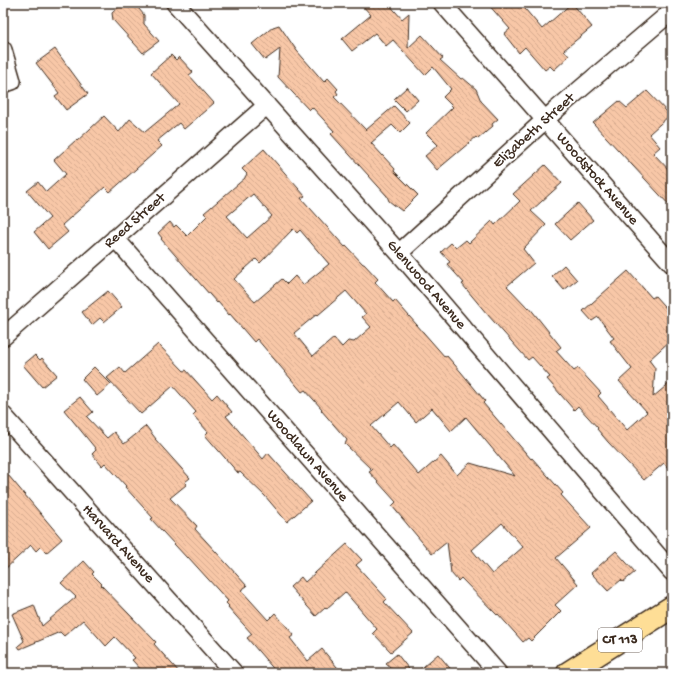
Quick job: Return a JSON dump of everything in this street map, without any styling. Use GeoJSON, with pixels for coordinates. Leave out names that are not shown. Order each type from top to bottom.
{"type":"FeatureCollection","features":[{"type":"Feature","properties":{"kind":"main road","name":"CT 113"},"geometry":{"type":"LineString","coordinates":[[568,673],[672,607]]}},
{"type":"Feature","properties":{"kind":"street","name":"Glenwood Avenue"},"geometry":{"type":"LineString","coordinates":[[175,3],[399,253],[672,572]]}},
{"type":"Feature","properties":{"kind":"street","name":"Woodstock Avenue"},"geometry":{"type":"LineString","coordinates":[[442,3],[672,264]]}},
{"type":"Feature","properties":{"kind":"street","name":"Elizabeth Street"},"geometry":{"type":"LineString","coordinates":[[399,253],[545,120],[672,11]]}},
{"type":"Feature","properties":{"kind":"street"},"geometry":{"type":"LineString","coordinates":[[3,50],[7,82]]}},
{"type":"Feature","properties":{"kind":"street","name":"Reed Street"},"geometry":{"type":"LineString","coordinates":[[3,337],[267,105]]}},
{"type":"Feature","properties":{"kind":"street","name":"Woodlawn Avenue"},"geometry":{"type":"LineString","coordinates":[[115,238],[498,673]]}},
{"type":"Feature","properties":{"kind":"street","name":"Harvard Avenue"},"geometry":{"type":"LineString","coordinates":[[3,415],[234,673]]}},
{"type":"Feature","properties":{"kind":"building"},"geometry":{"type":"Polygon","coordinates":[[[123,3],[134,3],[144,15],[144,24],[159,41],[143,53],[113,20],[112,13],[123,3]]]}},
{"type":"Feature","properties":{"kind":"building"},"geometry":{"type":"Polygon","coordinates":[[[360,3],[388,3],[402,19],[409,13],[408,48],[422,35],[443,58],[440,60],[461,79],[463,78],[476,89],[481,101],[498,119],[492,124],[493,126],[478,139],[476,137],[437,170],[425,156],[438,145],[426,133],[453,107],[443,97],[451,89],[433,67],[425,75],[393,40],[386,46],[375,33],[352,51],[342,39],[371,15],[360,3]]]}},
{"type":"Feature","properties":{"kind":"building"},"geometry":{"type":"Polygon","coordinates":[[[487,3],[520,3],[542,29],[572,3],[592,27],[564,50],[569,56],[554,70],[550,66],[545,70],[525,47],[519,53],[504,34],[510,29],[487,3]]]}},
{"type":"Feature","properties":{"kind":"building"},"geometry":{"type":"Polygon","coordinates":[[[279,25],[297,51],[324,82],[328,78],[338,89],[336,91],[338,94],[334,97],[366,130],[394,106],[410,123],[400,133],[392,125],[371,143],[395,169],[394,171],[418,195],[402,211],[389,201],[387,196],[331,134],[334,131],[312,107],[309,110],[278,77],[280,49],[265,60],[252,44],[273,27],[279,25]]]}},
{"type":"Feature","properties":{"kind":"building"},"geometry":{"type":"Polygon","coordinates":[[[55,49],[88,94],[66,110],[55,96],[59,93],[36,63],[55,49]]]}},
{"type":"Feature","properties":{"kind":"building"},"geometry":{"type":"Polygon","coordinates":[[[171,55],[176,60],[179,57],[193,72],[189,75],[214,103],[184,129],[179,123],[157,141],[162,146],[110,192],[105,187],[62,225],[68,232],[48,249],[34,232],[50,218],[27,191],[38,182],[46,192],[66,174],[54,160],[104,116],[119,132],[130,119],[145,132],[179,104],[151,73],[171,55]]]}},
{"type":"Feature","properties":{"kind":"building"},"geometry":{"type":"Polygon","coordinates":[[[407,87],[418,100],[406,111],[394,99],[407,87]]]}},
{"type":"Feature","properties":{"kind":"building"},"geometry":{"type":"Polygon","coordinates":[[[647,91],[670,115],[649,134],[660,147],[653,153],[672,173],[672,208],[593,123],[619,101],[627,108],[647,91]]]}},
{"type":"Feature","properties":{"kind":"building"},"geometry":{"type":"Polygon","coordinates":[[[264,149],[305,196],[301,198],[345,247],[346,246],[378,279],[375,282],[393,302],[395,300],[445,357],[447,356],[485,401],[483,403],[531,459],[532,458],[563,493],[561,495],[591,528],[556,558],[578,584],[555,605],[561,611],[531,641],[528,638],[523,642],[498,614],[497,615],[461,578],[458,581],[451,573],[447,542],[432,554],[392,506],[396,502],[369,472],[372,470],[345,444],[347,440],[321,410],[322,409],[305,390],[302,392],[257,339],[254,342],[230,314],[229,315],[218,302],[217,303],[161,239],[162,238],[158,233],[170,222],[174,227],[176,225],[187,236],[207,216],[204,213],[245,178],[247,174],[242,169],[264,149]],[[253,194],[227,216],[247,238],[272,216],[253,194]],[[293,229],[260,263],[256,259],[234,279],[255,302],[282,279],[287,284],[295,276],[303,285],[329,264],[300,230],[297,233],[293,229]],[[346,291],[318,315],[317,314],[294,333],[313,356],[334,338],[342,347],[348,341],[354,342],[371,327],[362,317],[366,314],[346,291]],[[399,402],[371,426],[390,448],[393,445],[419,475],[441,456],[457,475],[470,463],[515,476],[466,417],[451,431],[432,408],[416,422],[399,402]],[[502,523],[472,550],[492,574],[523,547],[502,523]]]}},
{"type":"Feature","properties":{"kind":"building"},"geometry":{"type":"Polygon","coordinates":[[[545,165],[562,183],[531,211],[546,225],[523,249],[534,263],[507,286],[528,308],[529,307],[561,347],[556,351],[574,371],[578,368],[601,393],[598,396],[627,430],[647,412],[619,381],[632,369],[610,341],[614,338],[598,317],[592,321],[583,311],[628,271],[652,298],[655,296],[672,315],[672,339],[649,360],[655,368],[653,397],[672,381],[672,473],[664,463],[644,480],[608,442],[597,429],[598,428],[578,406],[574,410],[547,379],[550,377],[532,357],[528,360],[487,314],[462,284],[464,283],[447,264],[450,262],[441,252],[451,243],[456,248],[466,240],[469,243],[492,221],[495,225],[520,201],[513,194],[545,165]]]}},
{"type":"Feature","properties":{"kind":"building"},"geometry":{"type":"Polygon","coordinates":[[[578,203],[593,220],[570,240],[555,224],[578,203]]]}},
{"type":"Feature","properties":{"kind":"building"},"geometry":{"type":"Polygon","coordinates":[[[564,265],[577,280],[564,290],[552,276],[564,265]]]}},
{"type":"Feature","properties":{"kind":"building"},"geometry":{"type":"Polygon","coordinates":[[[108,291],[122,307],[104,322],[100,318],[92,325],[82,312],[108,291]]]}},
{"type":"Feature","properties":{"kind":"building"},"geometry":{"type":"Polygon","coordinates":[[[158,344],[184,371],[186,370],[212,399],[217,394],[232,412],[226,416],[263,459],[268,453],[311,501],[287,522],[265,496],[240,472],[238,473],[205,435],[208,432],[193,415],[196,412],[173,386],[141,414],[107,378],[120,367],[125,373],[158,344]]]}},
{"type":"Feature","properties":{"kind":"building"},"geometry":{"type":"Polygon","coordinates":[[[35,355],[40,360],[42,358],[57,375],[42,387],[23,365],[35,355]]]}},
{"type":"Feature","properties":{"kind":"building"},"geometry":{"type":"Polygon","coordinates":[[[94,367],[111,384],[97,396],[82,379],[94,367]]]}},
{"type":"Feature","properties":{"kind":"building"},"geometry":{"type":"Polygon","coordinates":[[[80,397],[93,412],[87,417],[107,438],[114,432],[124,444],[146,426],[155,439],[190,478],[185,482],[186,485],[170,498],[197,526],[195,529],[247,586],[241,590],[268,620],[275,613],[294,635],[290,638],[308,661],[322,649],[342,673],[277,673],[247,638],[252,634],[228,607],[229,606],[226,603],[228,601],[151,519],[153,518],[105,463],[102,466],[92,454],[96,450],[95,448],[64,410],[80,397]]]}},
{"type":"Feature","properties":{"kind":"building"},"geometry":{"type":"Polygon","coordinates":[[[3,469],[62,539],[46,553],[40,547],[36,551],[31,545],[3,571],[3,469]]]}},
{"type":"Feature","properties":{"kind":"building"},"geometry":{"type":"Polygon","coordinates":[[[347,544],[362,560],[356,565],[387,599],[384,602],[413,633],[391,652],[373,633],[377,629],[345,592],[316,616],[290,587],[301,577],[305,582],[347,544]]]}},
{"type":"Feature","properties":{"kind":"building"},"geometry":{"type":"Polygon","coordinates":[[[616,551],[635,572],[623,582],[621,580],[608,591],[591,573],[616,551]]]}},
{"type":"Feature","properties":{"kind":"building"},"geometry":{"type":"Polygon","coordinates":[[[84,561],[94,572],[92,574],[102,584],[101,585],[156,642],[154,644],[180,673],[144,673],[132,660],[135,658],[115,637],[106,646],[83,620],[64,636],[60,632],[20,649],[18,646],[24,641],[12,614],[34,605],[42,626],[76,597],[61,583],[84,561]]]}},
{"type":"Feature","properties":{"kind":"building"},"geometry":{"type":"Polygon","coordinates":[[[397,654],[412,673],[394,673],[386,663],[397,654]]]}},
{"type":"Feature","properties":{"kind":"building"},"geometry":{"type":"Polygon","coordinates":[[[438,654],[454,673],[416,673],[438,654]]]}}]}
